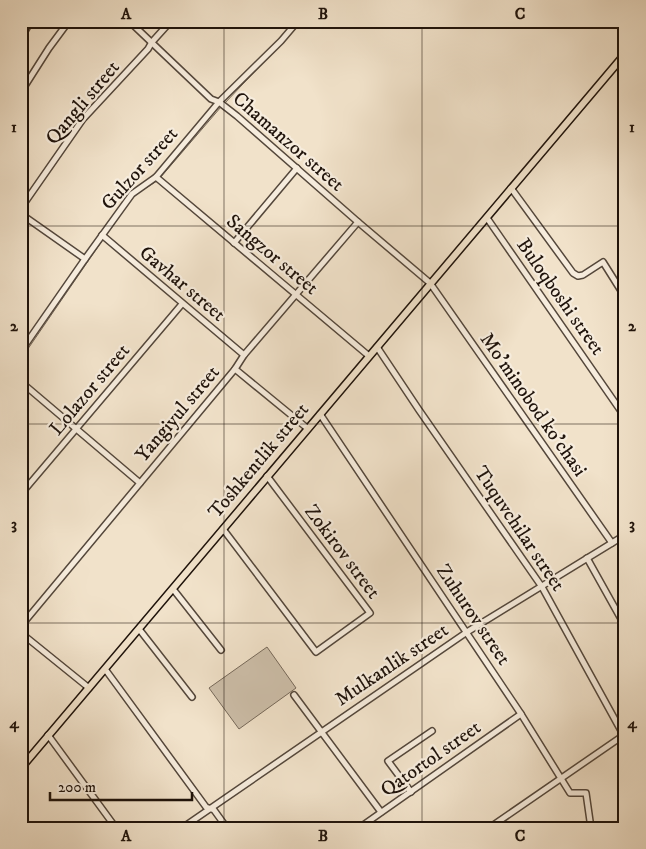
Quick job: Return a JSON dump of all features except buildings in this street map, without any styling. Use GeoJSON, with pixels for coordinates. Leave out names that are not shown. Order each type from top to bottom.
{"type":"FeatureCollection","features":[{"type":"Feature","properties":{"kind":"main road","name":"Toshkentlik street"},"geometry":{"type":"LineString","coordinates":[[21,768],[625,54]]}},
{"type":"Feature","properties":{"kind":"street"},"geometry":{"type":"LineString","coordinates":[[21,38],[31,21]]}},
{"type":"Feature","properties":{"kind":"street"},"geometry":{"type":"LineString","coordinates":[[21,92],[69,21]]}},
{"type":"Feature","properties":{"kind":"street","name":"Chamanzor street"},"geometry":{"type":"LineString","coordinates":[[129,21],[211,99],[219,102],[430,283]]}},
{"type":"Feature","properties":{"kind":"street","name":"Qangli street"},"geometry":{"type":"LineString","coordinates":[[21,208],[83,119],[148,49],[171,21]]}},
{"type":"Feature","properties":{"kind":"street","name":"Gulzor street"},"geometry":{"type":"LineString","coordinates":[[21,351],[132,194],[156,177],[219,102],[267,55],[298,21]]}},
{"type":"Feature","properties":{"kind":"street"},"geometry":{"type":"LineString","coordinates":[[234,243],[297,168]]}},
{"type":"Feature","properties":{"kind":"street","name":"Sangzor street"},"geometry":{"type":"LineString","coordinates":[[156,177],[369,356]]}},
{"type":"Feature","properties":{"kind":"street"},"geometry":{"type":"LineString","coordinates":[[511,188],[573,273],[578,276],[603,262],[625,297]]}},
{"type":"Feature","properties":{"kind":"street"},"geometry":{"type":"LineString","coordinates":[[21,214],[85,259]]}},
{"type":"Feature","properties":{"kind":"street","name":"Buloqboshi street"},"geometry":{"type":"LineString","coordinates":[[487,218],[625,417]]}},
{"type":"Feature","properties":{"kind":"street","name":"Yangiyul street"},"geometry":{"type":"LineString","coordinates":[[21,626],[235,369],[244,355],[358,222]]}},
{"type":"Feature","properties":{"kind":"street","name":"Gavhar street"},"geometry":{"type":"LineString","coordinates":[[102,235],[244,355]]}},
{"type":"Feature","properties":{"kind":"street","name":"Mo'minobod ko'chasi"},"geometry":{"type":"LineString","coordinates":[[430,283],[612,543]]}},
{"type":"Feature","properties":{"kind":"street","name":"Lolazor street"},"geometry":{"type":"LineString","coordinates":[[21,494],[182,304]]}},
{"type":"Feature","properties":{"kind":"street","name":"Tuquvchilar street"},"geometry":{"type":"LineString","coordinates":[[378,347],[419,410],[542,587],[624,735]]}},
{"type":"Feature","properties":{"kind":"street"},"geometry":{"type":"LineString","coordinates":[[235,369],[307,428]]}},
{"type":"Feature","properties":{"kind":"street"},"geometry":{"type":"LineString","coordinates":[[21,382],[140,483]]}},
{"type":"Feature","properties":{"kind":"street","name":"Zuhurov street"},"geometry":{"type":"LineString","coordinates":[[320,414],[467,632],[570,793],[586,793],[591,828]]}},
{"type":"Feature","properties":{"kind":"street","name":"Zokirov street"},"geometry":{"type":"LineString","coordinates":[[223,529],[316,652],[370,613],[267,476]]}},
{"type":"Feature","properties":{"kind":"street","name":"Mulkanlik street"},"geometry":{"type":"LineString","coordinates":[[182,828],[467,632],[625,535]]}},
{"type":"Feature","properties":{"kind":"street"},"geometry":{"type":"LineString","coordinates":[[587,558],[625,626]]}},
{"type":"Feature","properties":{"kind":"street"},"geometry":{"type":"LineString","coordinates":[[173,589],[221,650]]}},
{"type":"Feature","properties":{"kind":"street"},"geometry":{"type":"LineString","coordinates":[[138,629],[192,697]]}},
{"type":"Feature","properties":{"kind":"street"},"geometry":{"type":"LineString","coordinates":[[21,633],[88,688]]}},
{"type":"Feature","properties":{"kind":"street"},"geometry":{"type":"LineString","coordinates":[[105,669],[206,807],[214,810],[227,828]]}},
{"type":"Feature","properties":{"kind":"street"},"geometry":{"type":"LineString","coordinates":[[294,695],[381,812]]}},
{"type":"Feature","properties":{"kind":"street","name":"Qatortol street"},"geometry":{"type":"LineString","coordinates":[[359,828],[521,714]]}},
{"type":"Feature","properties":{"kind":"street"},"geometry":{"type":"LineString","coordinates":[[411,792],[388,761],[432,731]]}},
{"type":"Feature","properties":{"kind":"street"},"geometry":{"type":"LineString","coordinates":[[48,735],[116,828]]}},
{"type":"Feature","properties":{"kind":"street"},"geometry":{"type":"LineString","coordinates":[[489,828],[624,735]]}},
{"type":"Feature","properties":{"kind":"shaded area"},"geometry":{"type":"Polygon","coordinates":[[[267,647],[296,688],[239,729],[209,688],[267,647]]]}},
{"type":"Feature","properties":{"kind":"waterway"},"geometry":{"type":"LineString","coordinates":[[284,41],[303,21]]}},
{"type":"Feature","properties":{"kind":"waterway"},"geometry":{"type":"LineString","coordinates":[[224,104],[278,47]]}},
{"type":"Feature","properties":{"kind":"waterway"},"geometry":{"type":"LineString","coordinates":[[160,178],[221,107]]}},
{"type":"Feature","properties":{"kind":"waterway"},"geometry":{"type":"LineString","coordinates":[[133,196],[157,181]]}},
{"type":"Feature","properties":{"kind":"waterway"},"geometry":{"type":"LineString","coordinates":[[106,235],[114,224]]}},
{"type":"Feature","properties":{"kind":"waterway"},"geometry":{"type":"LineString","coordinates":[[21,359],[104,238]]}}]}
